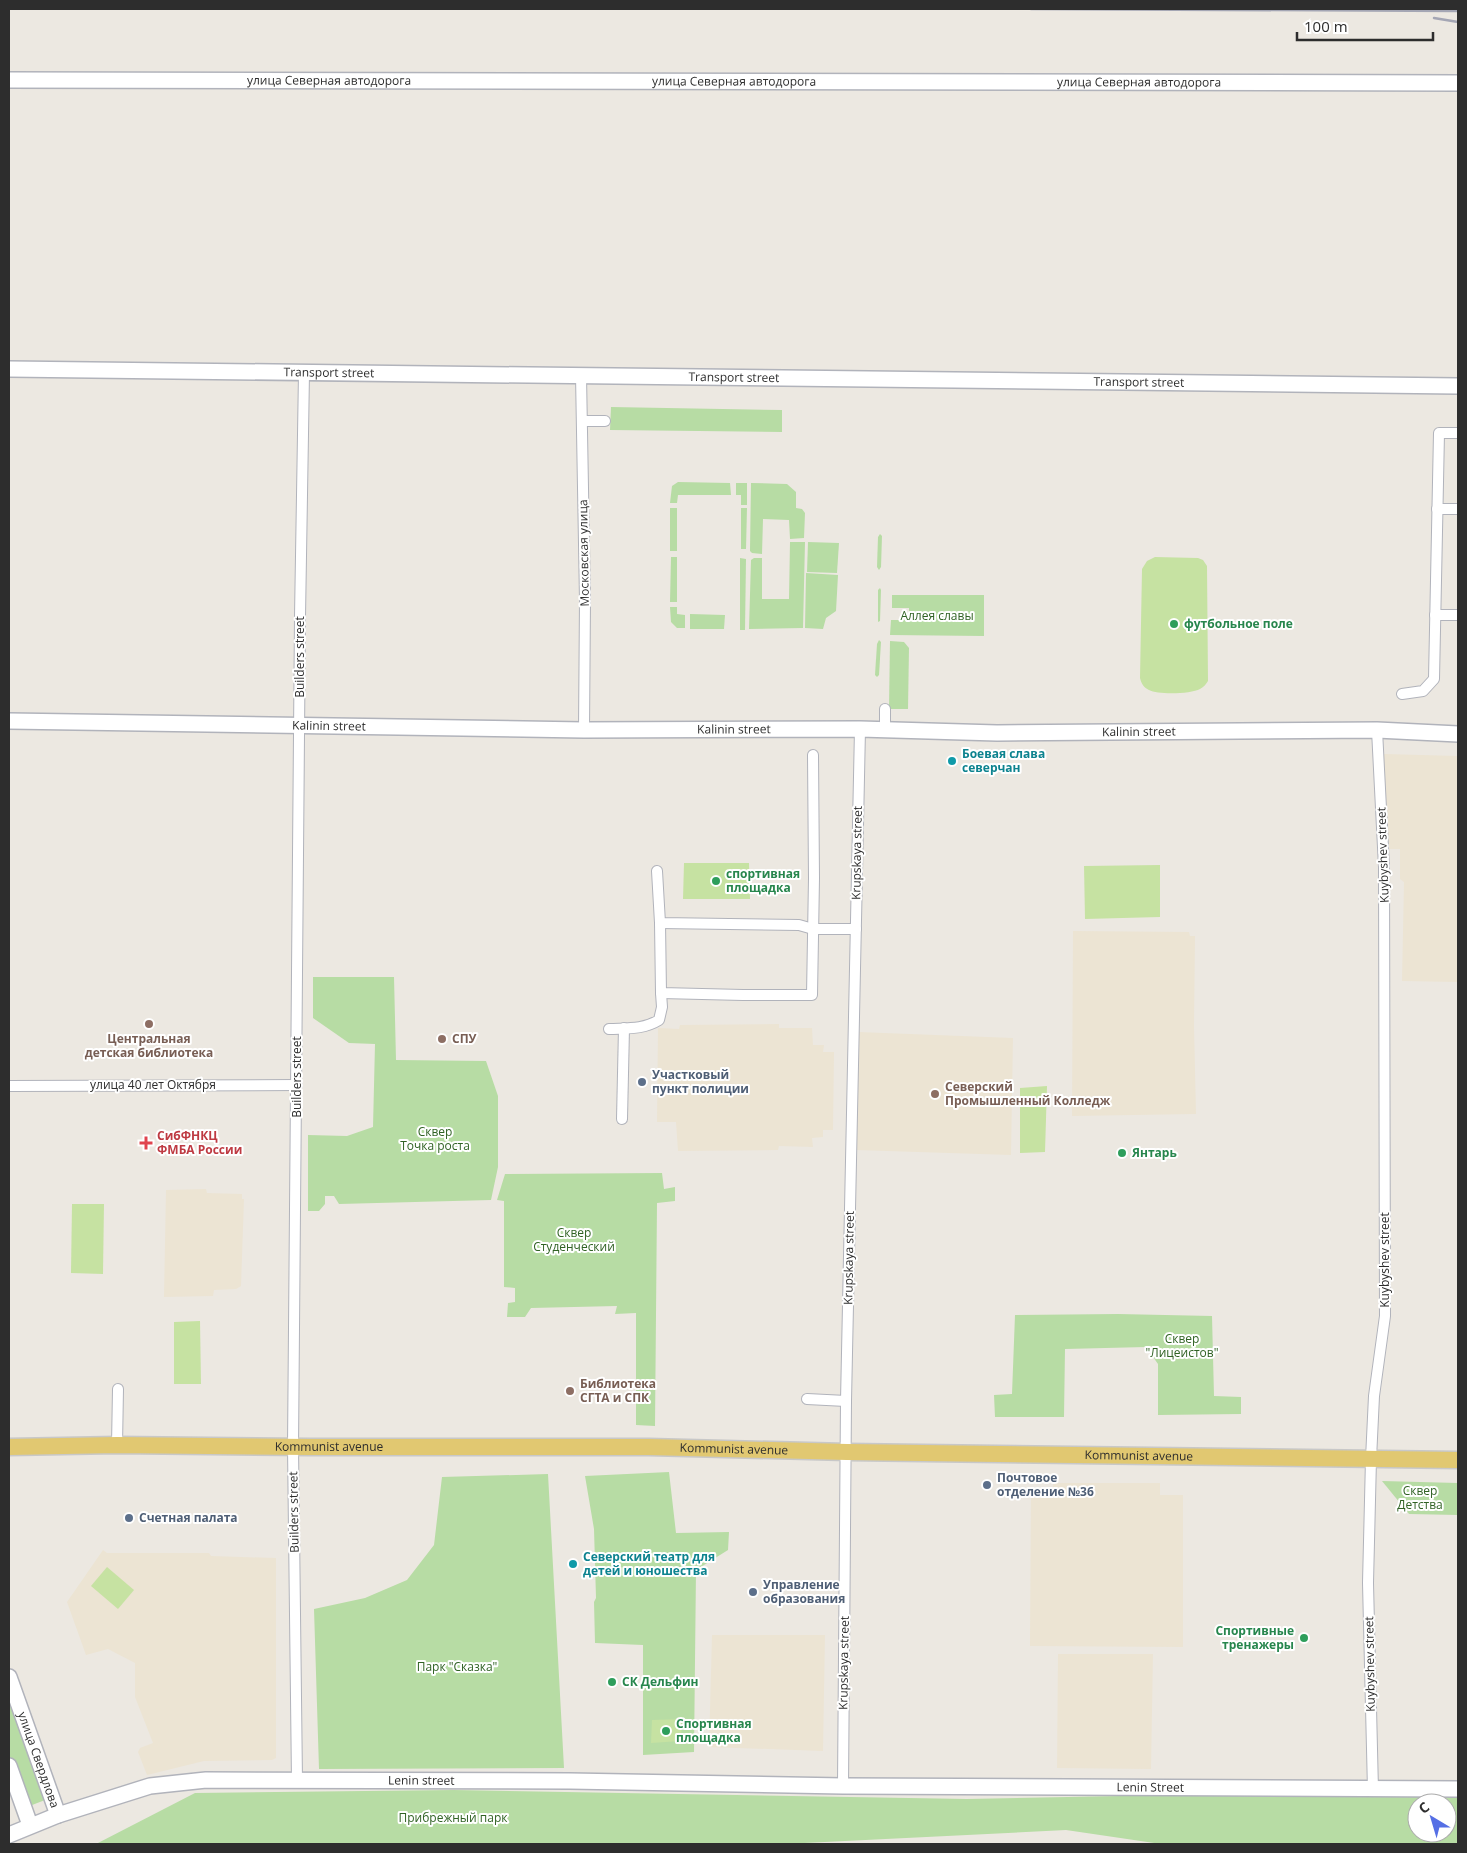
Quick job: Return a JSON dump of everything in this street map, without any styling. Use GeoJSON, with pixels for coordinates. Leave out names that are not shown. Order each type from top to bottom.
{"type":"FeatureCollection","features":[{"type":"Feature","properties":{"kind":"main road","name":"Kommunist avenue"},"geometry":{"type":"LineString","coordinates":[[9,1447],[117,1444],[294,1447],[649,1447],[847,1452],[1458,1460]]}},
{"type":"Feature","properties":{"kind":"street","name":"улица Северная автодорога"},"geometry":{"type":"LineString","coordinates":[[9,80],[1458,83]]}},
{"type":"Feature","properties":{"kind":"street","name":"Transport street"},"geometry":{"type":"LineString","coordinates":[[9,369],[1458,386]]}},
{"type":"Feature","properties":{"kind":"street","name":"Builders street"},"geometry":{"type":"LineString","coordinates":[[296,1780],[294,1447],[304,373]]}},
{"type":"Feature","properties":{"kind":"street","name":"Московская улица"},"geometry":{"type":"LineString","coordinates":[[582,375],[584,730]]}},
{"type":"Feature","properties":{"kind":"street"},"geometry":{"type":"LineString","coordinates":[[582,421],[605,421]]}},
{"type":"Feature","properties":{"kind":"street"},"geometry":{"type":"LineString","coordinates":[[1402,694],[1423,691],[1434,678],[1438,433],[1458,433]]}},
{"type":"Feature","properties":{"kind":"street"},"geometry":{"type":"LineString","coordinates":[[1437,509],[1458,509]]}},
{"type":"Feature","properties":{"kind":"street"},"geometry":{"type":"LineString","coordinates":[[1435,616],[1458,615]]}},
{"type":"Feature","properties":{"kind":"street"},"geometry":{"type":"LineString","coordinates":[[885,709],[885,730]]}},
{"type":"Feature","properties":{"kind":"street","name":"Kalinin street"},"geometry":{"type":"LineString","coordinates":[[9,720],[584,730],[860,729],[997,733],[1378,730],[1458,734]]}},
{"type":"Feature","properties":{"kind":"street","name":"Krupskaya street"},"geometry":{"type":"LineString","coordinates":[[843,1786],[846,1401],[860,729]]}},
{"type":"Feature","properties":{"kind":"street","name":"Kuybyshev street"},"geometry":{"type":"LineString","coordinates":[[1373,1790],[1368,1584],[1371,1459],[1374,1396],[1385,1316],[1384,867],[1378,730]]}},
{"type":"Feature","properties":{"kind":"street"},"geometry":{"type":"LineString","coordinates":[[661,993],[812,994],[813,755]]}},
{"type":"Feature","properties":{"kind":"street"},"geometry":{"type":"LineString","coordinates":[[609,1029],[649,1026],[659,1020],[662,1007],[657,871]]}},
{"type":"Feature","properties":{"kind":"street"},"geometry":{"type":"LineString","coordinates":[[660,923],[799,925],[813,929],[856,929]]}},
{"type":"Feature","properties":{"kind":"street"},"geometry":{"type":"LineString","coordinates":[[622,1119],[624,1028]]}},
{"type":"Feature","properties":{"kind":"street","name":"улица 40 лет Октября"},"geometry":{"type":"LineString","coordinates":[[9,1086],[297,1085]]}},
{"type":"Feature","properties":{"kind":"street"},"geometry":{"type":"LineString","coordinates":[[117,1444],[118,1389]]}},
{"type":"Feature","properties":{"kind":"street"},"geometry":{"type":"LineString","coordinates":[[807,1399],[846,1401]]}},
{"type":"Feature","properties":{"kind":"street","name":"улица Свердлова"},"geometry":{"type":"LineString","coordinates":[[9,1677],[58,1815]]}},
{"type":"Feature","properties":{"kind":"street"},"geometry":{"type":"LineString","coordinates":[[9,1766],[30,1825]]}},
{"type":"Feature","properties":{"kind":"street","name":"Lenin street"},"geometry":{"type":"LineString","coordinates":[[9,1834],[58,1815],[150,1786],[206,1780],[570,1781],[843,1786]]}},
{"type":"Feature","properties":{"kind":"street","name":"Lenin Street"},"geometry":{"type":"LineString","coordinates":[[843,1786],[1458,1789]]}},
{"type":"Feature","properties":{"kind":"shaded area"},"geometry":{"type":"Polygon","coordinates":[[[1384,754],[1458,756],[1458,982],[1402,981],[1404,882],[1400,879],[1400,849],[1385,849],[1384,754]]]}},
{"type":"Feature","properties":{"kind":"shaded area"},"geometry":{"type":"Polygon","coordinates":[[[1073,931],[1189,932],[1190,936],[1195,936],[1194,1026],[1196,1114],[1072,1116],[1073,931]]]}},
{"type":"Feature","properties":{"kind":"shaded area"},"geometry":{"type":"Polygon","coordinates":[[[779,1024],[779,1028],[812,1028],[813,1045],[824,1045],[823,1052],[834,1052],[833,1130],[823,1130],[823,1137],[812,1138],[813,1147],[779,1146],[778,1150],[678,1151],[676,1122],[657,1122],[658,1028],[679,1029],[680,1025],[779,1024]]]}},
{"type":"Feature","properties":{"kind":"shaded area","name":"Северский Промышленный Колледж"},"geometry":{"type":"Polygon","coordinates":[[[858,1032],[1013,1038],[1011,1155],[856,1150],[858,1032]]]}},
{"type":"Feature","properties":{"kind":"shaded area"},"geometry":{"type":"Polygon","coordinates":[[[206,1189],[207,1193],[242,1194],[242,1199],[244,1199],[241,1286],[236,1289],[214,1290],[213,1296],[164,1297],[166,1190],[206,1189]]]}},
{"type":"Feature","properties":{"kind":"shaded area"},"geometry":{"type":"Polygon","coordinates":[[[1053,1483],[1160,1483],[1160,1495],[1183,1495],[1183,1647],[1030,1646],[1031,1492],[1053,1492],[1053,1483]]]}},
{"type":"Feature","properties":{"kind":"shaded area"},"geometry":{"type":"Polygon","coordinates":[[[103,1550],[107,1553],[209,1553],[211,1556],[276,1558],[276,1758],[272,1760],[204,1761],[147,1775],[138,1752],[140,1748],[153,1743],[135,1697],[135,1663],[108,1649],[86,1655],[67,1602],[103,1550]]]}},
{"type":"Feature","properties":{"kind":"shaded area"},"geometry":{"type":"Polygon","coordinates":[[[712,1635],[825,1635],[823,1751],[709,1747],[712,1635]]]}},
{"type":"Feature","properties":{"kind":"shaded area"},"geometry":{"type":"Polygon","coordinates":[[[1058,1654],[1153,1654],[1151,1769],[1057,1768],[1058,1654]]]}},
{"type":"Feature","properties":{"kind":"green space"},"geometry":{"type":"Polygon","coordinates":[[[611,407],[782,410],[782,432],[610,430],[611,407]]]}},
{"type":"Feature","properties":{"kind":"green space"},"geometry":{"type":"Polygon","coordinates":[[[678,482],[730,483],[731,495],[678,495],[677,503],[670,503],[672,486],[678,482]]]}},
{"type":"Feature","properties":{"kind":"green space"},"geometry":{"type":"Polygon","coordinates":[[[736,483],[747,483],[747,505],[741,505],[741,495],[736,495],[736,483]]]}},
{"type":"Feature","properties":{"kind":"green space"},"geometry":{"type":"Polygon","coordinates":[[[751,483],[787,484],[796,492],[796,508],[802,509],[805,513],[804,538],[790,539],[789,520],[763,519],[762,554],[750,551],[751,483]]]}},
{"type":"Feature","properties":{"kind":"green space"},"geometry":{"type":"Polygon","coordinates":[[[670,508],[677,508],[677,551],[670,551],[670,508]]]}},
{"type":"Feature","properties":{"kind":"green space"},"geometry":{"type":"Polygon","coordinates":[[[741,508],[747,508],[746,549],[741,549],[741,508]]]}},
{"type":"Feature","properties":{"kind":"green space"},"geometry":{"type":"Polygon","coordinates":[[[880,534],[882,536],[881,567],[879,570],[877,567],[878,537],[880,534]]]}},
{"type":"Feature","properties":{"kind":"green space"},"geometry":{"type":"Polygon","coordinates":[[[790,542],[805,542],[803,628],[749,629],[751,560],[762,558],[762,599],[789,599],[790,542]]]}},
{"type":"Feature","properties":{"kind":"green space"},"geometry":{"type":"Polygon","coordinates":[[[808,542],[839,543],[837,573],[807,572],[808,542]]]}},
{"type":"Feature","properties":{"kind":"green space"},"geometry":{"type":"Polygon","coordinates":[[[671,557],[677,557],[677,602],[670,602],[671,557]]]}},
{"type":"Feature","properties":{"kind":"green space","name":"футбольное поле"},"geometry":{"type":"Polygon","coordinates":[[[1155,557],[1198,558],[1203,560],[1207,566],[1208,681],[1196,691],[1153,692],[1146,688],[1140,680],[1142,569],[1147,561],[1155,557]]]}},
{"type":"Feature","properties":{"kind":"green space"},"geometry":{"type":"Polygon","coordinates":[[[740,558],[746,559],[745,630],[740,630],[740,558]]]}},
{"type":"Feature","properties":{"kind":"green space"},"geometry":{"type":"Polygon","coordinates":[[[806,573],[838,575],[836,611],[826,618],[823,629],[805,628],[806,573]]]}},
{"type":"Feature","properties":{"kind":"green space"},"geometry":{"type":"Polygon","coordinates":[[[880,588],[880,621],[878,622],[878,590],[880,588]]]}},
{"type":"Feature","properties":{"kind":"green space","name":"Аллея славы"},"geometry":{"type":"Polygon","coordinates":[[[892,595],[984,595],[984,636],[890,635],[891,620],[909,620],[909,608],[892,608],[892,595]]]}},
{"type":"Feature","properties":{"kind":"green space"},"geometry":{"type":"Polygon","coordinates":[[[670,607],[677,607],[677,614],[685,615],[685,628],[677,628],[671,622],[670,607]]]}},
{"type":"Feature","properties":{"kind":"green space"},"geometry":{"type":"Polygon","coordinates":[[[690,614],[725,615],[724,629],[690,629],[690,614]]]}},
{"type":"Feature","properties":{"kind":"green space"},"geometry":{"type":"Polygon","coordinates":[[[879,640],[881,642],[879,675],[877,677],[875,675],[877,644],[879,640]]]}},
{"type":"Feature","properties":{"kind":"green space"},"geometry":{"type":"Polygon","coordinates":[[[890,641],[904,642],[909,648],[908,709],[889,709],[890,641]]]}},
{"type":"Feature","properties":{"kind":"green space","name":"спортивная площадка"},"geometry":{"type":"Polygon","coordinates":[[[684,863],[749,863],[750,899],[683,899],[684,863]]]}},
{"type":"Feature","properties":{"kind":"green space"},"geometry":{"type":"Polygon","coordinates":[[[1160,865],[1160,917],[1085,919],[1084,866],[1160,865]]]}},
{"type":"Feature","properties":{"kind":"green space","name":"Сквер Точка роста"},"geometry":{"type":"Polygon","coordinates":[[[313,977],[394,977],[396,1060],[486,1061],[498,1096],[498,1167],[491,1200],[339,1204],[334,1196],[325,1196],[325,1204],[319,1211],[308,1211],[308,1135],[347,1136],[373,1127],[375,1044],[349,1043],[313,1018],[313,977]]]}},
{"type":"Feature","properties":{"kind":"green space"},"geometry":{"type":"Polygon","coordinates":[[[1047,1086],[1045,1152],[1020,1153],[1020,1088],[1047,1086]]]}},
{"type":"Feature","properties":{"kind":"green space","name":"Сквер Студенческий"},"geometry":{"type":"Polygon","coordinates":[[[662,1173],[664,1189],[675,1187],[675,1201],[657,1203],[655,1426],[636,1425],[636,1313],[615,1314],[617,1306],[531,1308],[525,1317],[507,1317],[508,1303],[515,1302],[515,1288],[504,1287],[504,1201],[497,1200],[505,1174],[662,1173]]]}},
{"type":"Feature","properties":{"kind":"green space"},"geometry":{"type":"Polygon","coordinates":[[[72,1204],[104,1204],[103,1274],[71,1273],[72,1204]]]}},
{"type":"Feature","properties":{"kind":"green space","name":"Сквер \"Лицеистов\""},"geometry":{"type":"Polygon","coordinates":[[[1118,1314],[1212,1316],[1214,1396],[1241,1397],[1241,1414],[1158,1415],[1158,1364],[1146,1347],[1065,1349],[1064,1417],[995,1417],[994,1395],[1012,1394],[1015,1315],[1118,1314]]]}},
{"type":"Feature","properties":{"kind":"green space"},"geometry":{"type":"Polygon","coordinates":[[[200,1321],[201,1384],[174,1384],[174,1322],[200,1321]]]}},
{"type":"Feature","properties":{"kind":"green space"},"geometry":{"type":"Polygon","coordinates":[[[669,1472],[676,1533],[729,1532],[728,1550],[696,1570],[694,1752],[643,1755],[643,1645],[595,1643],[594,1529],[585,1476],[669,1472]]]}},
{"type":"Feature","properties":{"kind":"green space","name":"Парк \"Сказка\""},"geometry":{"type":"Polygon","coordinates":[[[548,1474],[564,1768],[319,1769],[314,1609],[365,1598],[407,1580],[434,1545],[442,1477],[548,1474]]]}},
{"type":"Feature","properties":{"kind":"green space","name":"Сквер Детства"},"geometry":{"type":"Polygon","coordinates":[[[1382,1481],[1458,1483],[1458,1515],[1409,1514],[1382,1481]]]}},
{"type":"Feature","properties":{"kind":"green space"},"geometry":{"type":"Polygon","coordinates":[[[107,1567],[134,1590],[118,1609],[91,1586],[107,1567]]]}},
{"type":"Feature","properties":{"kind":"green space"},"geometry":{"type":"Polygon","coordinates":[[[9,1699],[45,1800],[27,1807],[9,1755],[9,1699]]]}},
{"type":"Feature","properties":{"kind":"green space","name":"Спортивная площадка"},"geometry":{"type":"Polygon","coordinates":[[[682,1719],[681,1741],[651,1743],[652,1720],[682,1719]]]}},
{"type":"Feature","properties":{"kind":"green space","name":"Прибрежный парк"},"geometry":{"type":"Polygon","coordinates":[[[454,1790],[967,1799],[1172,1795],[1407,1797],[1407,1843],[1457,1843],[1458,1797],[1458,1844],[1161,1844],[1066,1830],[784,1844],[96,1844],[195,1793],[454,1790]]]}},
{"type":"Feature","properties":{"kind":"railway"},"geometry":{"type":"LineString","coordinates":[[1031,9],[1458,11]]}},
{"type":"Feature","properties":{"kind":"railway"},"geometry":{"type":"LineString","coordinates":[[1434,18],[1458,22]]}},
{"type":"Feature","properties":{"kind":"place","name":"футбольное поле"},"geometry":{"type":"Point","coordinates":[1174,624]}},
{"type":"Feature","properties":{"kind":"place","name":"Боевая слава северчан"},"geometry":{"type":"Point","coordinates":[952,761]}},
{"type":"Feature","properties":{"kind":"place","name":"спортивная площадка"},"geometry":{"type":"Point","coordinates":[716,881]}},
{"type":"Feature","properties":{"kind":"place","name":"Центральная детская библиотека"},"geometry":{"type":"Point","coordinates":[149,1024]}},
{"type":"Feature","properties":{"kind":"place","name":"СПУ"},"geometry":{"type":"Point","coordinates":[442,1039]}},
{"type":"Feature","properties":{"kind":"place","name":"Участковый пункт полиции"},"geometry":{"type":"Point","coordinates":[642,1082]}},
{"type":"Feature","properties":{"kind":"place","name":"Северский Промышленный Колледж"},"geometry":{"type":"Point","coordinates":[935,1094]}},
{"type":"Feature","properties":{"kind":"place","name":"СибФНКЦ ФМБА России"},"geometry":{"type":"Point","coordinates":[146,1143]}},
{"type":"Feature","properties":{"kind":"place","name":"Янтарь"},"geometry":{"type":"Point","coordinates":[1122,1153]}},
{"type":"Feature","properties":{"kind":"place","name":"Библиотека СГТА и СПК"},"geometry":{"type":"Point","coordinates":[570,1391]}},
{"type":"Feature","properties":{"kind":"place","name":"Почтовое отделение №36"},"geometry":{"type":"Point","coordinates":[987,1485]}},
{"type":"Feature","properties":{"kind":"place","name":"Счетная палата"},"geometry":{"type":"Point","coordinates":[129,1518]}},
{"type":"Feature","properties":{"kind":"place","name":"Северский театр для детей и юношества"},"geometry":{"type":"Point","coordinates":[573,1564]}},
{"type":"Feature","properties":{"kind":"place","name":"Управление образования"},"geometry":{"type":"Point","coordinates":[753,1592]}},
{"type":"Feature","properties":{"kind":"place","name":"Спортивные тренажеры"},"geometry":{"type":"Point","coordinates":[1304,1638]}},
{"type":"Feature","properties":{"kind":"place","name":"СК Дельфин"},"geometry":{"type":"Point","coordinates":[612,1682]}},
{"type":"Feature","properties":{"kind":"place","name":"Спортивная площадка"},"geometry":{"type":"Point","coordinates":[666,1731]}}]}
